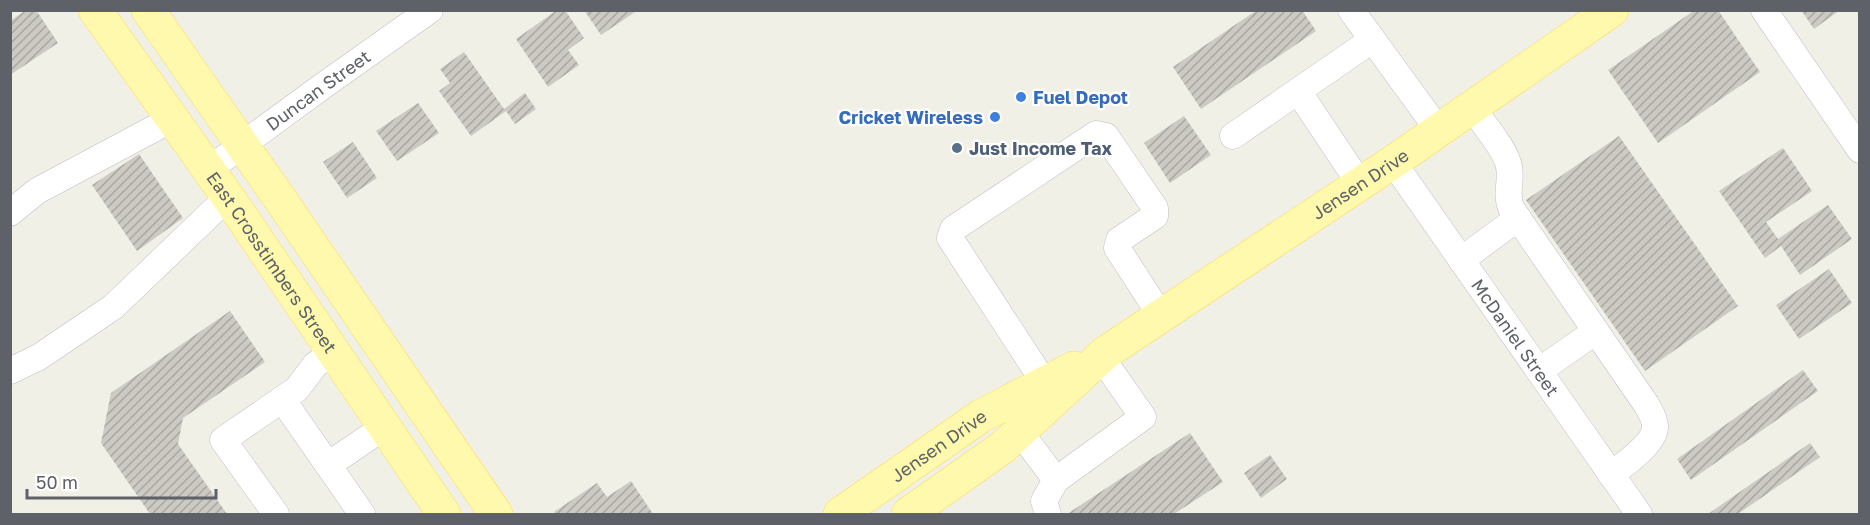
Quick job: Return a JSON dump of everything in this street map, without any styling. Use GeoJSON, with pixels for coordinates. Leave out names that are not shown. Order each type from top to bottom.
{"type":"FeatureCollection","features":[{"type":"Feature","properties":{"kind":"main road","name":"East Crosstimbers Street"},"geometry":{"type":"LineString","coordinates":[[95,10],[228,197],[444,514]]}},
{"type":"Feature","properties":{"kind":"main road"},"geometry":{"type":"LineString","coordinates":[[148,10],[496,514]]}},
{"type":"Feature","properties":{"kind":"main road","name":"Jensen Drive"},"geometry":{"type":"LineString","coordinates":[[908,514],[1004,447],[1103,355],[1439,131],[1612,10]]}},
{"type":"Feature","properties":{"kind":"main road"},"geometry":{"type":"LineString","coordinates":[[333,352],[368,328]]}},
{"type":"Feature","properties":{"kind":"main road","name":"Jensen Drive"},"geometry":{"type":"LineString","coordinates":[[840,514],[981,416],[1044,382],[1103,355]]}},
{"type":"Feature","properties":{"kind":"main road"},"geometry":{"type":"LineString","coordinates":[[930,451],[952,484]]}},
{"type":"Feature","properties":{"kind":"street","name":"Duncan Street"},"geometry":{"type":"LineString","coordinates":[[208,170],[430,10]]}},
{"type":"Feature","properties":{"kind":"street"},"geometry":{"type":"LineString","coordinates":[[1351,10],[1439,131]]}},
{"type":"Feature","properties":{"kind":"street"},"geometry":{"type":"LineString","coordinates":[[1764,10],[1860,150]]}},
{"type":"Feature","properties":{"kind":"street"},"geometry":{"type":"LineString","coordinates":[[1233,136],[1372,40]]}},
{"type":"Feature","properties":{"kind":"street"},"geometry":{"type":"LineString","coordinates":[[1298,91],[1360,184]]}},
{"type":"Feature","properties":{"kind":"street"},"geometry":{"type":"LineString","coordinates":[[1472,108],[1498,144],[1510,166],[1507,197],[1518,218],[1646,404],[1655,426],[1645,447],[1611,475]]}},
{"type":"Feature","properties":{"kind":"street"},"geometry":{"type":"LineString","coordinates":[[10,213],[37,190],[172,119]]}},
{"type":"Feature","properties":{"kind":"street"},"geometry":{"type":"LineString","coordinates":[[1044,382],[950,238],[953,229],[1096,134],[1106,136],[1155,207],[1155,216],[1119,240],[1117,248],[1161,316]]}},
{"type":"Feature","properties":{"kind":"street","name":"McDaniel Street"},"geometry":{"type":"LineString","coordinates":[[1393,162],[1639,514]]}},
{"type":"Feature","properties":{"kind":"street"},"geometry":{"type":"LineString","coordinates":[[10,371],[39,357],[113,307],[228,197]]}},
{"type":"Feature","properties":{"kind":"street"},"geometry":{"type":"LineString","coordinates":[[1461,260],[1518,218]]}},
{"type":"Feature","properties":{"kind":"street"},"geometry":{"type":"LineString","coordinates":[[1539,371],[1596,330]]}},
{"type":"Feature","properties":{"kind":"street"},"geometry":{"type":"LineString","coordinates":[[276,514],[223,440],[297,389],[315,365],[333,352]]}},
{"type":"Feature","properties":{"kind":"street"},"geometry":{"type":"LineString","coordinates":[[1048,514],[1044,501],[1056,480],[1143,417],[1103,355]]}},
{"type":"Feature","properties":{"kind":"street"},"geometry":{"type":"LineString","coordinates":[[282,399],[362,514]]}},
{"type":"Feature","properties":{"kind":"street"},"geometry":{"type":"LineString","coordinates":[[328,465],[384,427]]}},
{"type":"Feature","properties":{"kind":"street"},"geometry":{"type":"LineString","coordinates":[[1020,432],[1056,480]]}},
{"type":"Feature","properties":{"kind":"building"},"geometry":{"type":"Polygon","coordinates":[[[26,10],[36,10],[58,43],[10,75],[10,21],[26,10]]]}},
{"type":"Feature","properties":{"kind":"building"},"geometry":{"type":"Polygon","coordinates":[[[557,10],[565,10],[584,38],[568,50],[579,65],[548,87],[516,39],[557,10]]]}},
{"type":"Feature","properties":{"kind":"building"},"geometry":{"type":"Polygon","coordinates":[[[584,10],[638,10],[601,35],[584,10]]]}},
{"type":"Feature","properties":{"kind":"building"},"geometry":{"type":"Polygon","coordinates":[[[1257,10],[1302,10],[1316,31],[1201,109],[1173,67],[1257,10]]]}},
{"type":"Feature","properties":{"kind":"building"},"geometry":{"type":"Polygon","coordinates":[[[1695,10],[1718,10],[1760,72],[1658,143],[1608,70],[1695,10]]]}},
{"type":"Feature","properties":{"kind":"building"},"geometry":{"type":"Polygon","coordinates":[[[1801,10],[1840,10],[1814,29],[1801,10]]]}},
{"type":"Feature","properties":{"kind":"building"},"geometry":{"type":"Polygon","coordinates":[[[464,52],[504,109],[525,93],[536,109],[515,124],[506,111],[471,136],[439,91],[450,83],[440,69],[464,52]]]}},
{"type":"Feature","properties":{"kind":"building"},"geometry":{"type":"Polygon","coordinates":[[[418,103],[439,133],[397,161],[376,131],[418,103]]]}},
{"type":"Feature","properties":{"kind":"building"},"geometry":{"type":"Polygon","coordinates":[[[1184,116],[1211,155],[1170,183],[1144,143],[1184,116]]]}},
{"type":"Feature","properties":{"kind":"building"},"geometry":{"type":"Polygon","coordinates":[[[1619,136],[1738,306],[1645,371],[1526,200],[1619,136]]]}},
{"type":"Feature","properties":{"kind":"building"},"geometry":{"type":"Polygon","coordinates":[[[353,142],[377,178],[347,198],[323,162],[353,142]]]}},
{"type":"Feature","properties":{"kind":"building"},"geometry":{"type":"Polygon","coordinates":[[[1783,148],[1812,191],[1766,222],[1778,239],[1828,205],[1852,239],[1800,275],[1781,246],[1765,258],[1719,191],[1783,148]]]}},
{"type":"Feature","properties":{"kind":"building"},"geometry":{"type":"Polygon","coordinates":[[[139,154],[183,218],[137,251],[92,185],[139,154]]]}},
{"type":"Feature","properties":{"kind":"building"},"geometry":{"type":"Polygon","coordinates":[[[1829,269],[1852,303],[1799,339],[1776,305],[1829,269]]]}},
{"type":"Feature","properties":{"kind":"building"},"geometry":{"type":"Polygon","coordinates":[[[230,311],[265,362],[183,418],[178,444],[227,514],[150,514],[101,443],[111,393],[230,311]]]}},
{"type":"Feature","properties":{"kind":"building"},"geometry":{"type":"Polygon","coordinates":[[[1803,370],[1818,391],[1691,480],[1677,459],[1803,370]]]}},
{"type":"Feature","properties":{"kind":"building"},"geometry":{"type":"Polygon","coordinates":[[[1190,433],[1223,482],[1174,514],[1067,514],[1190,433]]]}},
{"type":"Feature","properties":{"kind":"building"},"geometry":{"type":"Polygon","coordinates":[[[1810,443],[1820,457],[1738,514],[1708,514],[1810,443]]]}},
{"type":"Feature","properties":{"kind":"building"},"geometry":{"type":"Polygon","coordinates":[[[1270,455],[1287,479],[1261,498],[1244,473],[1270,455]]]}},
{"type":"Feature","properties":{"kind":"building"},"geometry":{"type":"Polygon","coordinates":[[[631,481],[653,514],[556,514],[554,512],[597,483],[607,497],[631,481]]]}},
{"type":"Feature","properties":{"kind":"place","name":"Fuel Depot"},"geometry":{"type":"Point","coordinates":[1021,97]}},
{"type":"Feature","properties":{"kind":"place","name":"Cricket Wireless"},"geometry":{"type":"Point","coordinates":[995,117]}},
{"type":"Feature","properties":{"kind":"place","name":"Just Income Tax"},"geometry":{"type":"Point","coordinates":[957,148]}}]}
